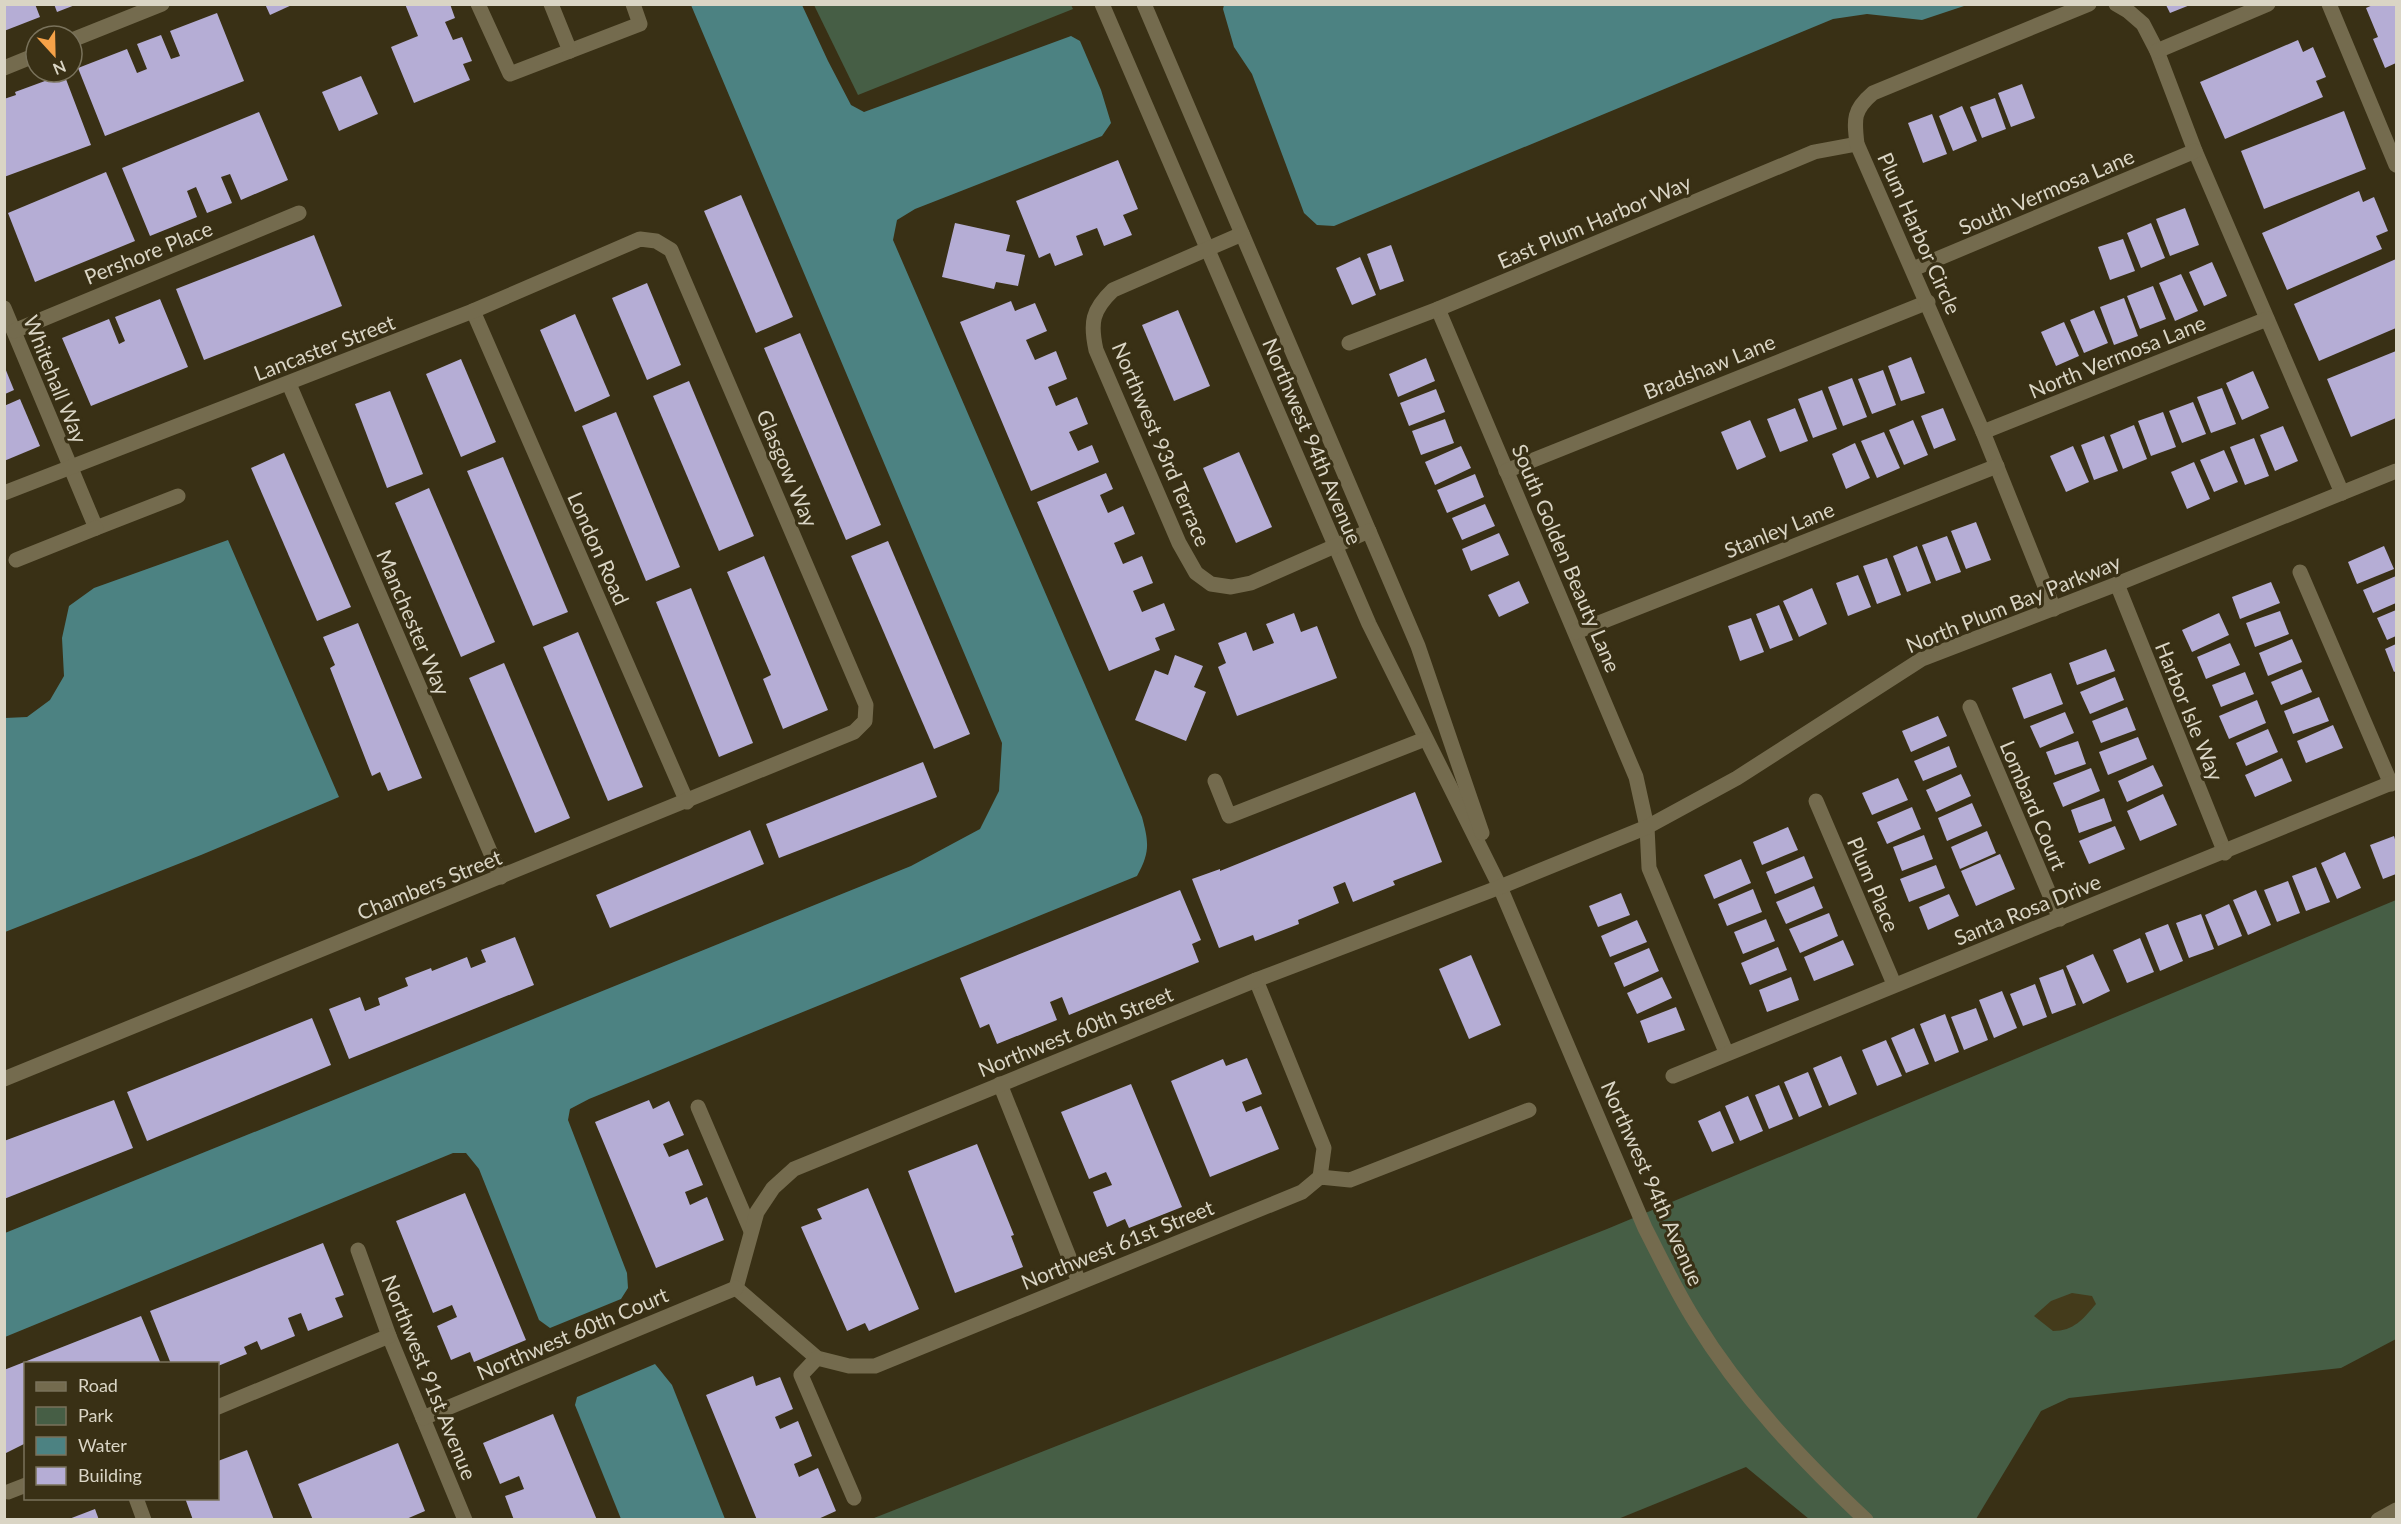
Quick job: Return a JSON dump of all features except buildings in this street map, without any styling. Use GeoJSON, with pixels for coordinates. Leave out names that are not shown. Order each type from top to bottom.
{"type":"FeatureCollection","features":[{"type":"Feature","properties":{"kind":"street"},"geometry":{"type":"LineString","coordinates":[[84,35],[162,4]]}},
{"type":"Feature","properties":{"kind":"street"},"geometry":{"type":"LineString","coordinates":[[478,4],[510,74],[640,24],[633,4]]}},
{"type":"Feature","properties":{"kind":"street"},"geometry":{"type":"LineString","coordinates":[[551,4],[570,51]]}},
{"type":"Feature","properties":{"kind":"street","name":"Northwest 94th Avenue"},"geometry":{"type":"LineString","coordinates":[[1102,4],[1385,659],[1500,887],[1645,1228],[1695,1322],[1743,1390],[1808,1465],[1866,1520]]}},
{"type":"Feature","properties":{"kind":"street","name":"Northwest 94th Avenue"},"geometry":{"type":"LineString","coordinates":[[1144,4],[1418,646],[1500,887]]}},
{"type":"Feature","properties":{"kind":"street","name":"Plum Harbor Circle"},"geometry":{"type":"LineString","coordinates":[[2054,609],[1928,302],[1857,144],[1854,120],[1861,104],[1873,93],[2089,4]]}},
{"type":"Feature","properties":{"kind":"street"},"geometry":{"type":"LineString","coordinates":[[2116,4],[2143,24],[2157,51],[2195,151],[2342,493]]}},
{"type":"Feature","properties":{"kind":"street"},"geometry":{"type":"LineString","coordinates":[[2157,51],[2268,4]]}},
{"type":"Feature","properties":{"kind":"street"},"geometry":{"type":"LineString","coordinates":[[2329,4],[2397,165]]}},
{"type":"Feature","properties":{"kind":"street"},"geometry":{"type":"LineString","coordinates":[[4,68],[24,60]]}},
{"type":"Feature","properties":{"kind":"street","name":"East Plum Harbor Way"},"geometry":{"type":"LineString","coordinates":[[1349,344],[1814,152],[1857,144]]}},
{"type":"Feature","properties":{"kind":"street","name":"South Vermosa Lane"},"geometry":{"type":"LineString","coordinates":[[1913,269],[2195,151]]}},
{"type":"Feature","properties":{"kind":"street","name":"Pershore Place"},"geometry":{"type":"LineString","coordinates":[[14,331],[299,213]]}},
{"type":"Feature","properties":{"kind":"street","name":"Northwest 93rd Terrace"},"geometry":{"type":"LineString","coordinates":[[1242,234],[1113,290],[1101,301],[1093,318],[1092,333],[1096,351],[1179,543],[1196,573],[1211,584],[1231,587],[1251,583],[1369,531]]}},
{"type":"Feature","properties":{"kind":"street","name":"Lancaster Street"},"geometry":{"type":"LineString","coordinates":[[4,493],[473,311],[640,238],[656,241]]}},
{"type":"Feature","properties":{"kind":"street","name":"Glasgow Way"},"geometry":{"type":"LineString","coordinates":[[656,241],[671,250],[866,705],[865,721]]}},
{"type":"Feature","properties":{"kind":"street","name":"Bradshaw Lane"},"geometry":{"type":"LineString","coordinates":[[1506,471],[1928,302]]}},
{"type":"Feature","properties":{"kind":"street","name":"Whitehall Way"},"geometry":{"type":"LineString","coordinates":[[4,308],[96,528]]}},
{"type":"Feature","properties":{"kind":"street","name":"South Golden Beauty Lane"},"geometry":{"type":"LineString","coordinates":[[1438,309],[1636,777],[1647,827],[1650,868],[1726,1052]]}},
{"type":"Feature","properties":{"kind":"street","name":"London Road"},"geometry":{"type":"LineString","coordinates":[[473,311],[687,802]]}},
{"type":"Feature","properties":{"kind":"street","name":"North Vermosa Lane"},"geometry":{"type":"LineString","coordinates":[[1983,432],[2267,319]]}},
{"type":"Feature","properties":{"kind":"street","name":"Manchester Way"},"geometry":{"type":"LineString","coordinates":[[289,384],[501,877]]}},
{"type":"Feature","properties":{"kind":"street","name":"Stanley Lane"},"geometry":{"type":"LineString","coordinates":[[1576,632],[1997,466]]}},
{"type":"Feature","properties":{"kind":"street","name":"North Plum Bay Parkway"},"geometry":{"type":"LineString","coordinates":[[1500,887],[1647,827],[1746,773],[1853,701],[1922,659],[2054,609],[2397,471]]}},
{"type":"Feature","properties":{"kind":"street"},"geometry":{"type":"LineString","coordinates":[[16,560],[178,496]]}},
{"type":"Feature","properties":{"kind":"street"},"geometry":{"type":"LineString","coordinates":[[2300,572],[2394,783]]}},
{"type":"Feature","properties":{"kind":"street","name":"Harbor Isle Way"},"geometry":{"type":"LineString","coordinates":[[2117,584],[2225,853]]}},
{"type":"Feature","properties":{"kind":"street","name":"Lombard Court"},"geometry":{"type":"LineString","coordinates":[[1970,707],[2060,919]]}},
{"type":"Feature","properties":{"kind":"street","name":"Chambers Street"},"geometry":{"type":"LineString","coordinates":[[4,1079],[687,802],[854,732],[865,721]]}},
{"type":"Feature","properties":{"kind":"street"},"geometry":{"type":"LineString","coordinates":[[1215,781],[1229,816],[1425,739]]}},
{"type":"Feature","properties":{"kind":"street","name":"Santa Rosa Drive"},"geometry":{"type":"LineString","coordinates":[[1673,1076],[1726,1052],[2225,853],[2394,783]]}},
{"type":"Feature","properties":{"kind":"street","name":"Plum Place"},"geometry":{"type":"LineString","coordinates":[[1816,801],[1894,984]]}},
{"type":"Feature","properties":{"kind":"street","name":"Northwest 60th Street"},"geometry":{"type":"LineString","coordinates":[[736,1288],[757,1212],[773,1188],[794,1169],[1256,980],[1500,887]]}},
{"type":"Feature","properties":{"kind":"street"},"geometry":{"type":"LineString","coordinates":[[1256,980],[1324,1148],[1320,1177],[1350,1180],[1528,1110]]}},
{"type":"Feature","properties":{"kind":"street"},"geometry":{"type":"LineString","coordinates":[[1000,1084],[1079,1282]]}},
{"type":"Feature","properties":{"kind":"street"},"geometry":{"type":"LineString","coordinates":[[698,1107],[752,1231]]}},
{"type":"Feature","properties":{"kind":"street","name":"Northwest 61st Street"},"geometry":{"type":"LineString","coordinates":[[736,1288],[817,1358],[849,1366],[875,1366],[1302,1192],[1320,1177]]}},
{"type":"Feature","properties":{"kind":"street","name":"Northwest 91st Avenue"},"geometry":{"type":"LineString","coordinates":[[358,1250],[389,1336],[465,1520]]}},
{"type":"Feature","properties":{"kind":"street","name":"Northwest 60th Court"},"geometry":{"type":"LineString","coordinates":[[423,1418],[736,1288]]}},
{"type":"Feature","properties":{"kind":"street"},"geometry":{"type":"LineString","coordinates":[[219,1407],[389,1336]]}},
{"type":"Feature","properties":{"kind":"street"},"geometry":{"type":"LineString","coordinates":[[817,1358],[801,1375],[854,1498]]}},
{"type":"Feature","properties":{"kind":"street"},"geometry":{"type":"LineString","coordinates":[[8,1492],[24,1486]]}},
{"type":"Feature","properties":{"kind":"street"},"geometry":{"type":"LineString","coordinates":[[137,1500],[144,1520]]}},
{"type":"Feature","properties":{"kind":"street"},"geometry":{"type":"LineString","coordinates":[[2378,1520],[2397,1510]]}},
{"type":"Feature","properties":{"kind":"green space"},"geometry":{"type":"Polygon","coordinates":[[[814,5],[1071,5],[1073,9],[858,95],[814,5]]]}},
{"type":"Feature","properties":{"kind":"green space"},"geometry":{"type":"Polygon","coordinates":[[[2396,900],[2396,1339],[2341,1368],[2069,1398],[2041,1411],[1976,1519],[1809,1519],[1746,1467],[1618,1519],[869,1520],[1607,1229],[2396,900]]]}},
{"type":"Feature","properties":{"kind":"sand"},"geometry":{"type":"Polygon","coordinates":[[[2072,1293],[2092,1296],[2096,1304],[2072,1326],[2053,1331],[2034,1316],[2051,1301],[2072,1293]]]}},
{"type":"Feature","properties":{"kind":"water"},"geometry":{"type":"Polygon","coordinates":[[[1224,4],[1967,5],[1922,20],[1867,14],[1833,19],[1334,226],[1317,225],[1304,213],[1252,74],[1234,47],[1223,9],[1224,4]]]}},
{"type":"Feature","properties":{"kind":"water"},"geometry":{"type":"Polygon","coordinates":[[[691,5],[802,5],[851,105],[864,112],[1071,36],[1080,41],[1101,90],[1111,123],[1102,136],[915,209],[897,220],[893,240],[1142,817],[1147,847],[1137,876],[589,1099],[570,1109],[568,1120],[627,1273],[628,1288],[621,1299],[550,1328],[539,1320],[479,1169],[466,1153],[453,1153],[5,1337],[5,1233],[911,866],[980,829],[999,791],[1002,743],[691,5]]]}},
{"type":"Feature","properties":{"kind":"water"},"geometry":{"type":"Polygon","coordinates":[[[228,540],[339,797],[201,855],[5,932],[5,718],[27,717],[50,700],[64,676],[62,638],[69,606],[94,588],[228,540]]]}},
{"type":"Feature","properties":{"kind":"water"},"geometry":{"type":"Polygon","coordinates":[[[655,1364],[672,1385],[725,1519],[621,1519],[575,1405],[577,1397],[655,1364]]]}}]}
